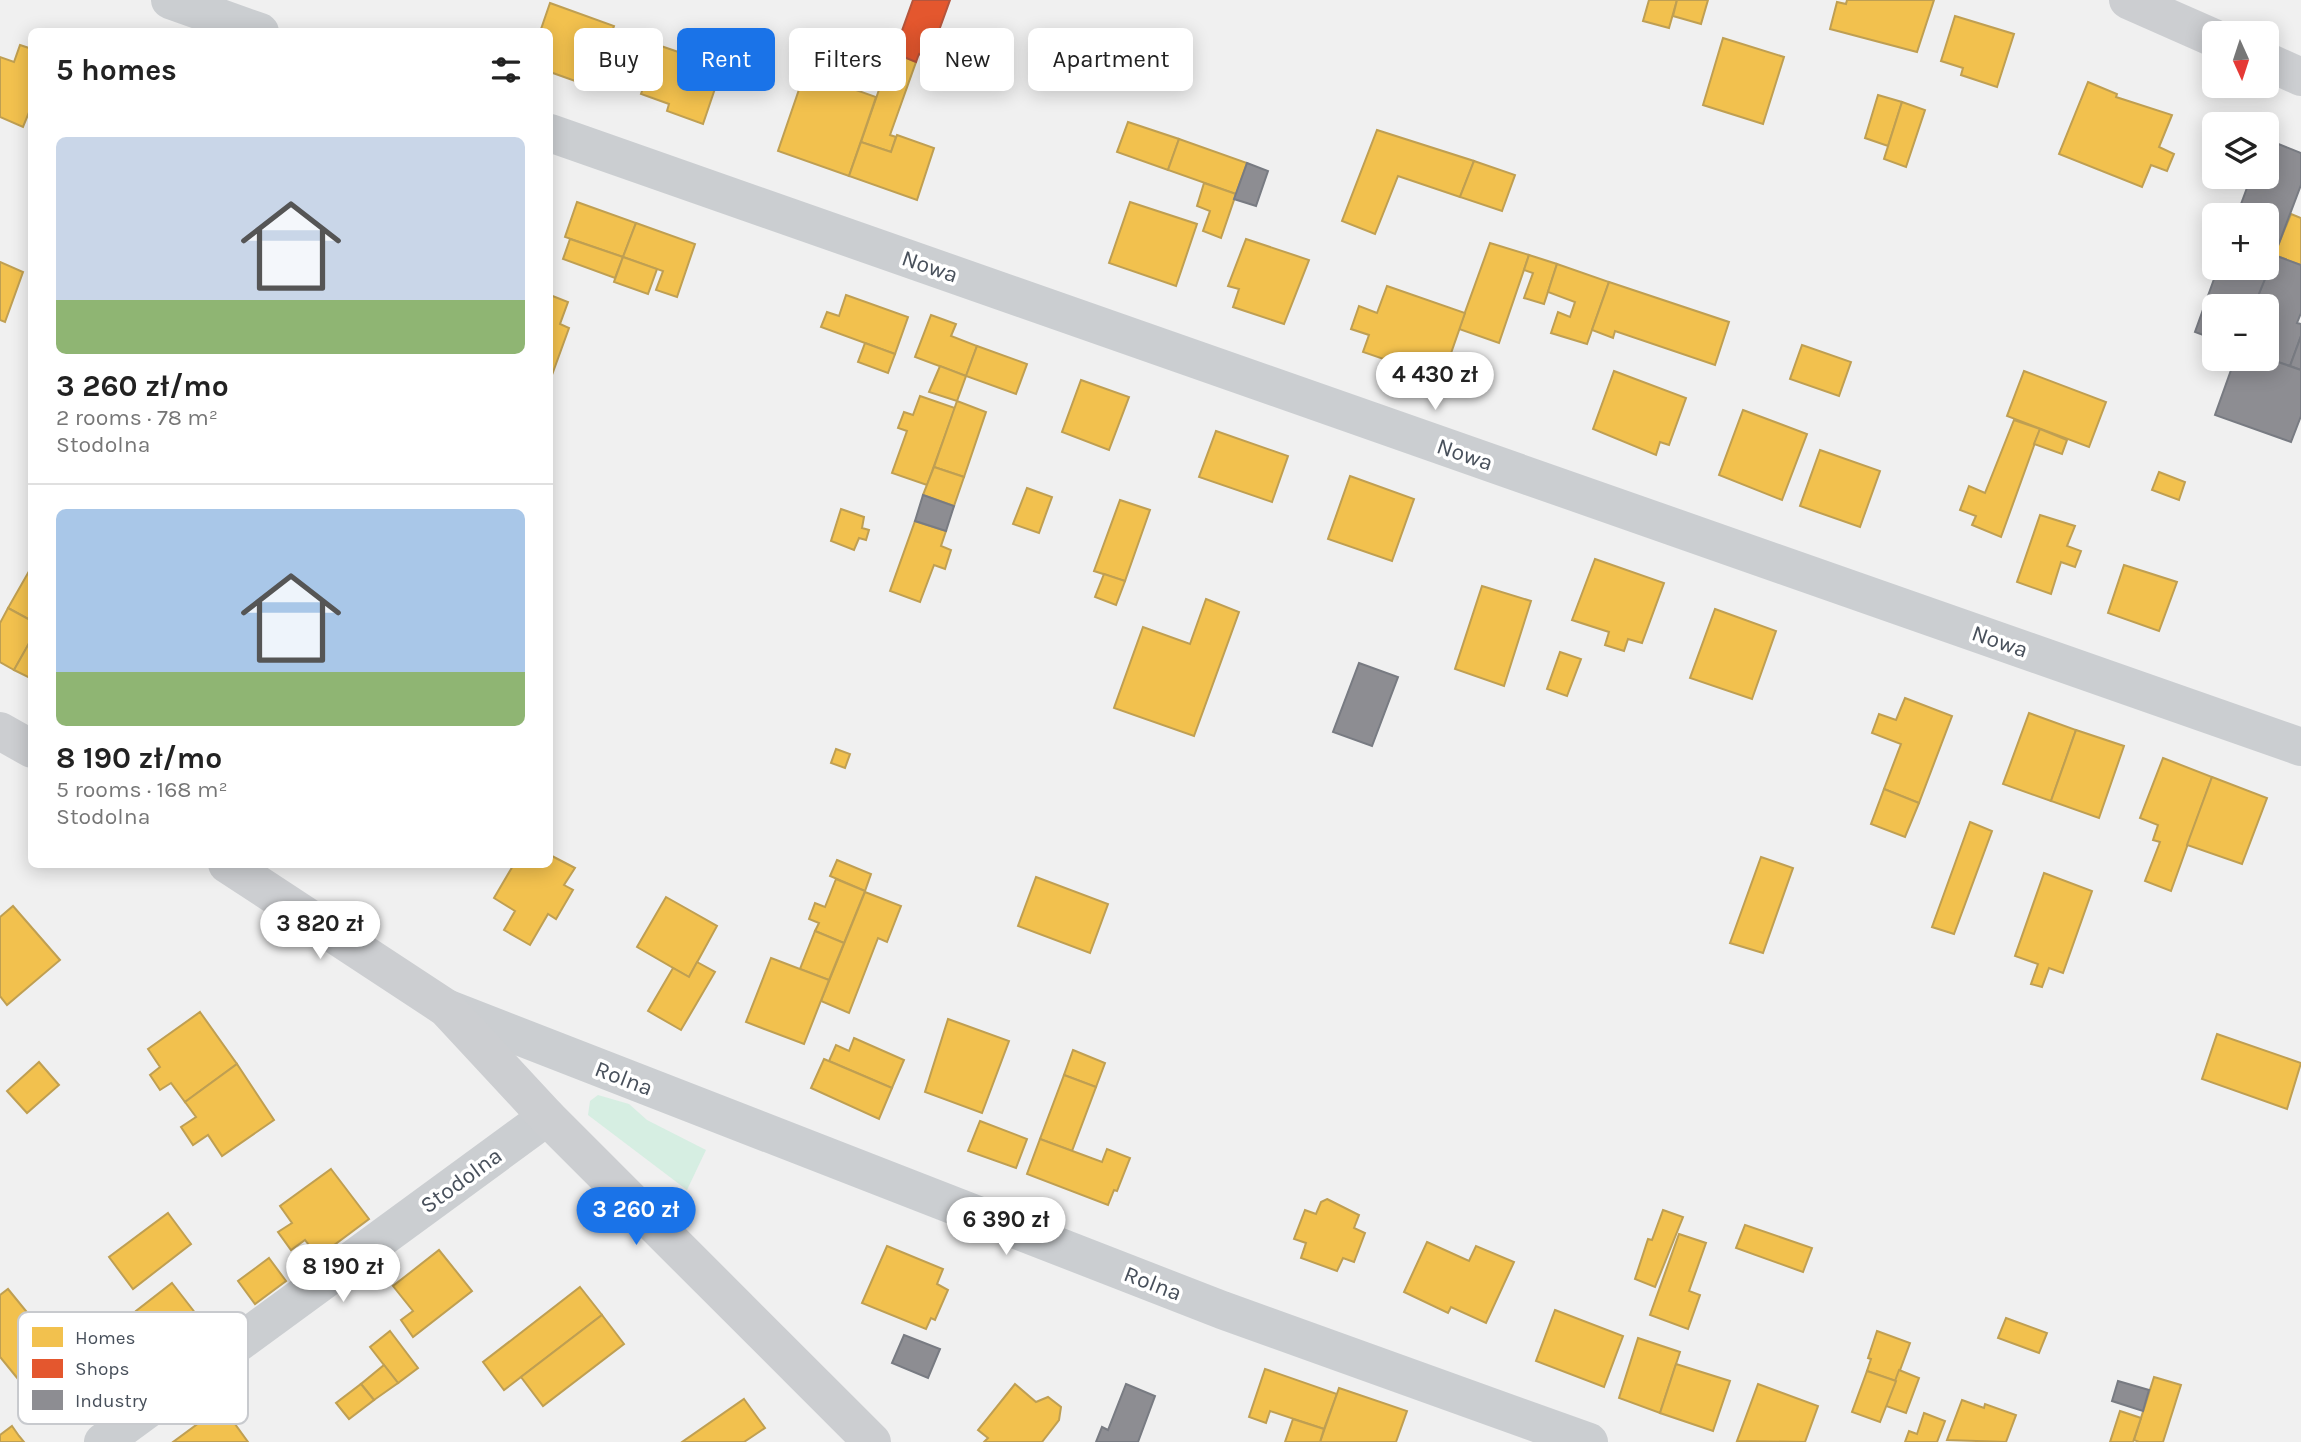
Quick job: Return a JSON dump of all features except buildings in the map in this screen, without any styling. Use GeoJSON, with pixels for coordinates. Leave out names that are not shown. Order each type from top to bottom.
{"type":"FeatureCollection","features":[{"type":"Feature","properties":{"kind":"street"},"geometry":{"type":"LineString","coordinates":[[170,0],[249,28]]}},
{"type":"Feature","properties":{"kind":"street"},"geometry":{"type":"LineString","coordinates":[[2128,0],[2202,33]]}},
{"type":"Feature","properties":{"kind":"street"},"geometry":{"type":"LineString","coordinates":[[2279,67],[2301,77]]}},
{"type":"Feature","properties":{"kind":"street","name":"Nowa"},"geometry":{"type":"LineString","coordinates":[[553,134],[2301,747]]}},
{"type":"Feature","properties":{"kind":"street"},"geometry":{"type":"LineString","coordinates":[[0,731],[28,747]]}},
{"type":"Feature","properties":{"kind":"street"},"geometry":{"type":"LineString","coordinates":[[233,868],[446,1009],[547,1117],[872,1442]]}},
{"type":"Feature","properties":{"kind":"street","name":"Rolna"},"geometry":{"type":"LineString","coordinates":[[446,1009],[1209,1305],[1589,1442]]}},
{"type":"Feature","properties":{"kind":"street","name":"Stodolna"},"geometry":{"type":"LineString","coordinates":[[248,1336],[547,1117]]}},
{"type":"Feature","properties":{"kind":"street","name":"Stodolna"},"geometry":{"type":"LineString","coordinates":[[103,1442],[128,1424]]}},
{"type":"Feature","properties":{"kind":"green space"},"geometry":{"type":"Polygon","coordinates":[[[598,1095],[629,1104],[647,1120],[706,1150],[687,1190],[588,1115],[590,1101],[598,1095]]]}}]}
